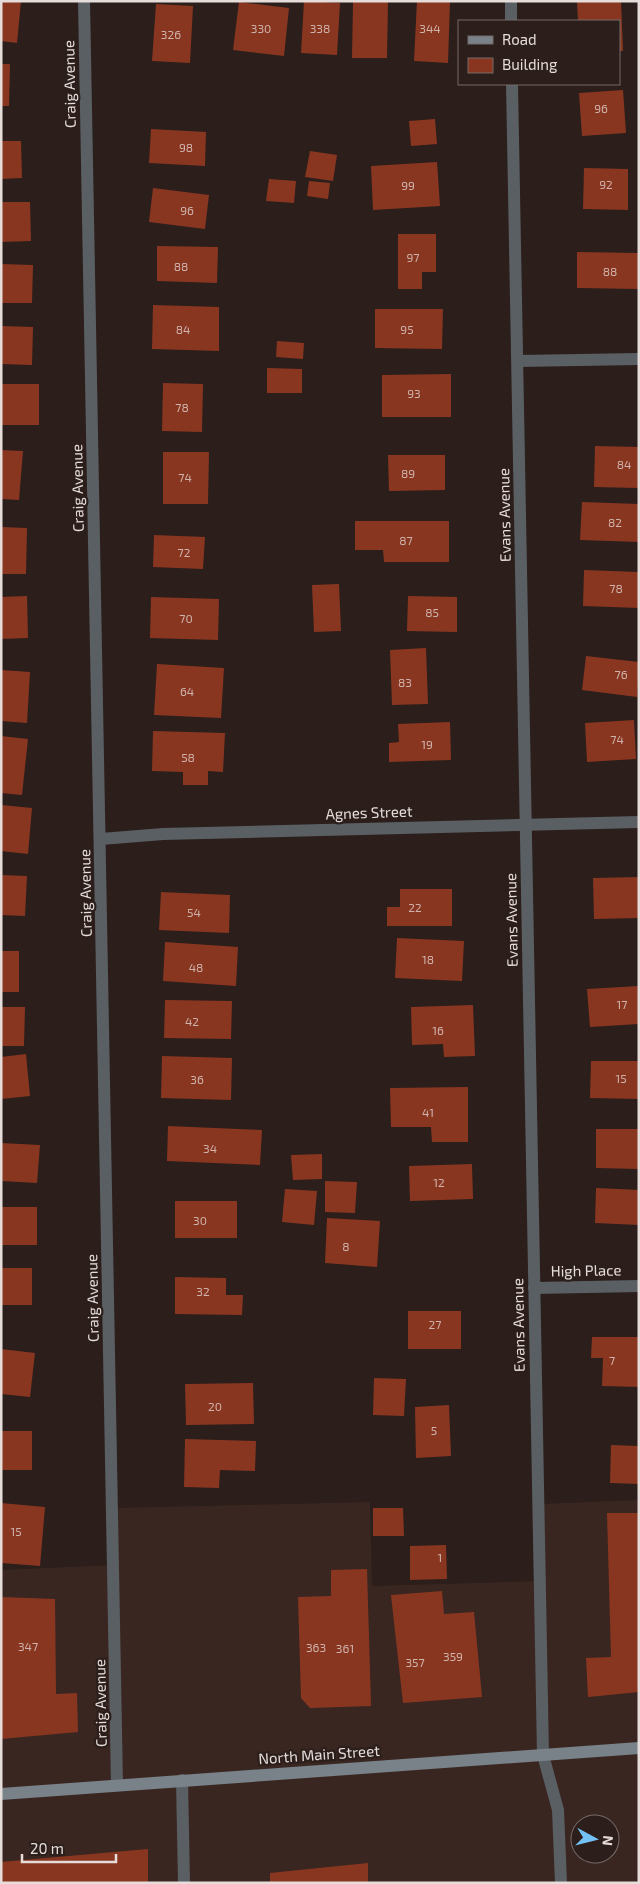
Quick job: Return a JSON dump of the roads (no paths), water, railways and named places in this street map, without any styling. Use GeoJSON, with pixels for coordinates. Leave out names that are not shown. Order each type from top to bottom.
{"type":"FeatureCollection","features":[{"type":"Feature","properties":{"kind":"main road","name":"North Main Street"},"geometry":{"type":"LineString","coordinates":[[1,1794],[639,1748]]}},
{"type":"Feature","properties":{"kind":"street","name":"Craig Avenue"},"geometry":{"type":"LineString","coordinates":[[84,1],[117,1785]]}},
{"type":"Feature","properties":{"kind":"street"},"geometry":{"type":"LineString","coordinates":[[511,1],[511,20]]}},
{"type":"Feature","properties":{"kind":"street","name":"Evans Avenue"},"geometry":{"type":"LineString","coordinates":[[512,85],[543,1755],[558,1810],[561,1883]]}},
{"type":"Feature","properties":{"kind":"street"},"geometry":{"type":"LineString","coordinates":[[518,361],[639,359]]}},
{"type":"Feature","properties":{"kind":"street","name":"Agnes Street"},"geometry":{"type":"LineString","coordinates":[[101,839],[164,834],[639,822]]}},
{"type":"Feature","properties":{"kind":"street","name":"High Place"},"geometry":{"type":"LineString","coordinates":[[534,1288],[639,1286]]}},
{"type":"Feature","properties":{"kind":"street"},"geometry":{"type":"LineString","coordinates":[[182,1780],[184,1883]]}}]}
